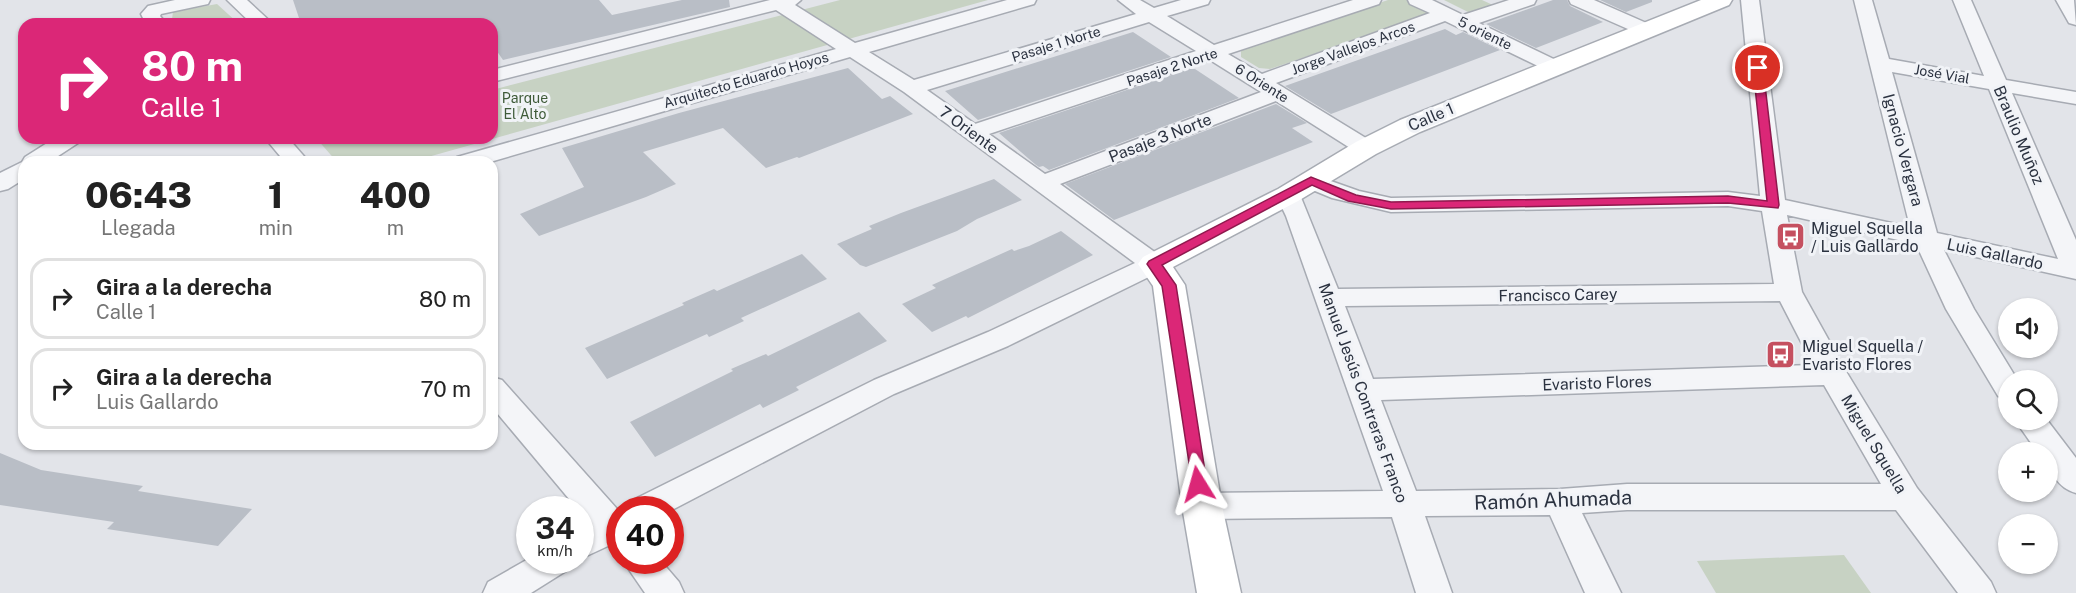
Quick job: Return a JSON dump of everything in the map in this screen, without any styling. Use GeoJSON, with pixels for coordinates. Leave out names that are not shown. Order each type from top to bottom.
{"type":"FeatureCollection","features":[{"type":"Feature","properties":{"kind":"street"},"geometry":{"type":"LineString","coordinates":[[150,18],[150,14],[155,10],[201,0]]}},
{"type":"Feature","properties":{"kind":"street"},"geometry":{"type":"LineString","coordinates":[[236,0],[256,18]]}},
{"type":"Feature","properties":{"kind":"street","name":"Arquitecto Eduardo Hoyos"},"geometry":{"type":"LineString","coordinates":[[486,156],[1027,0]]}},
{"type":"Feature","properties":{"kind":"street","name":"6 Oriente"},"geometry":{"type":"LineString","coordinates":[[1127,0],[1366,148]]}},
{"type":"Feature","properties":{"kind":"street","name":"Pasaje 1 Norte"},"geometry":{"type":"LineString","coordinates":[[911,88],[1201,0]]}},
{"type":"Feature","properties":{"kind":"street","name":"Pasaje 2 Norte"},"geometry":{"type":"LineString","coordinates":[[972,132],[1372,0]]}},
{"type":"Feature","properties":{"kind":"street","name":"5 oriente"},"geometry":{"type":"LineString","coordinates":[[1417,0],[1553,66]]}},
{"type":"Feature","properties":{"kind":"street"},"geometry":{"type":"LineString","coordinates":[[1454,18],[1527,0]]}},
{"type":"Feature","properties":{"kind":"street"},"geometry":{"type":"LineString","coordinates":[[1578,0],[1644,29]]}},
{"type":"Feature","properties":{"kind":"street","name":"Calle 1"},"geometry":{"type":"LineString","coordinates":[[1154,264],[1299,188],[1366,148],[1410,126],[1644,29],[1721,0]]}},
{"type":"Feature","properties":{"kind":"street","name":"Miguel Squella"},"geometry":{"type":"LineString","coordinates":[[1750,0],[1773,205],[1789,292],[1833,375],[1905,497],[1978,593]]}},
{"type":"Feature","properties":{"kind":"street","name":"Ignacio Vergara"},"geometry":{"type":"LineString","coordinates":[[1863,0],[1926,239],[1959,309],[1998,373]]}},
{"type":"Feature","properties":{"kind":"street","name":"Braulio Muñoz"},"geometry":{"type":"LineString","coordinates":[[1962,0],[2076,271]]}},
{"type":"Feature","properties":{"kind":"street"},"geometry":{"type":"LineString","coordinates":[[2065,0],[2076,19]]}},
{"type":"Feature","properties":{"kind":"street"},"geometry":{"type":"LineString","coordinates":[[498,74],[786,2]]}},
{"type":"Feature","properties":{"kind":"street","name":"7 Oriente"},"geometry":{"type":"LineString","coordinates":[[786,2],[911,88],[1154,264]]}},
{"type":"Feature","properties":{"kind":"street","name":"Jorge Vallejos Arcos"},"geometry":{"type":"LineString","coordinates":[[1269,88],[1454,18]]}},
{"type":"Feature","properties":{"kind":"street","name":"José Vial"},"geometry":{"type":"LineString","coordinates":[[1880,64],[2076,98]]}},
{"type":"Feature","properties":{"kind":"street","name":"Pasaje 3 Norte"},"geometry":{"type":"LineString","coordinates":[[1042,183],[1269,88]]}},
{"type":"Feature","properties":{"kind":"street"},"geometry":{"type":"LineString","coordinates":[[42,156],[61,144]]}},
{"type":"Feature","properties":{"kind":"street"},"geometry":{"type":"LineString","coordinates":[[281,144],[292,156]]}},
{"type":"Feature","properties":{"kind":"street"},"geometry":{"type":"LineString","coordinates":[[0,183],[18,172]]}},
{"type":"Feature","properties":{"kind":"street","name":"Luis Gallardo"},"geometry":{"type":"LineString","coordinates":[[1299,188],[1391,205],[1728,199],[1773,205],[2076,271]]}},
{"type":"Feature","properties":{"kind":"street","name":"Manuel Jesús Contreras Franco"},"geometry":{"type":"LineString","coordinates":[[1299,188],[1328,298],[1404,503],[1434,593]]}},
{"type":"Feature","properties":{"kind":"street"},"geometry":{"type":"LineString","coordinates":[[670,496],[884,387],[998,339],[1154,264],[1169,285],[1202,506],[1219,593]]}},
{"type":"Feature","properties":{"kind":"street","name":"Francisco Carey"},"geometry":{"type":"LineString","coordinates":[[1328,298],[1789,292]]}},
{"type":"Feature","properties":{"kind":"street","name":"Evaristo Flores"},"geometry":{"type":"LineString","coordinates":[[1362,390],[1833,375]]}},
{"type":"Feature","properties":{"kind":"street"},"geometry":{"type":"LineString","coordinates":[[498,394],[606,517]]}},
{"type":"Feature","properties":{"kind":"street"},"geometry":{"type":"LineString","coordinates":[[2038,430],[2076,481]]}},
{"type":"Feature","properties":{"kind":"street","name":"Ramón Ahumada"},"geometry":{"type":"LineString","coordinates":[[1202,506],[1560,502],[1627,497],[1905,497]]}},
{"type":"Feature","properties":{"kind":"street"},"geometry":{"type":"LineString","coordinates":[[1560,502],[1603,593]]}},
{"type":"Feature","properties":{"kind":"street"},"geometry":{"type":"LineString","coordinates":[[501,593],[532,574]]}},
{"type":"Feature","properties":{"kind":"street"},"geometry":{"type":"LineString","coordinates":[[651,574],[666,593]]}},
{"type":"Feature","properties":{"kind":"green space","name":"Parque El Alto"},"geometry":{"type":"Polygon","coordinates":[[[840,0],[988,0],[498,137],[498,88],[840,0]]]}},
{"type":"Feature","properties":{"kind":"green space"},"geometry":{"type":"Polygon","coordinates":[[[1388,0],[1411,0],[1432,14],[1270,69],[1259,68],[1241,57],[1241,50],[1388,0]]]}},
{"type":"Feature","properties":{"kind":"green space"},"geometry":{"type":"Polygon","coordinates":[[[1444,0],[1482,0],[1495,6],[1472,14],[1444,0]]]}},
{"type":"Feature","properties":{"kind":"green space"},"geometry":{"type":"Polygon","coordinates":[[[217,4],[232,18],[172,18],[173,12],[217,4]]]}},
{"type":"Feature","properties":{"kind":"green space","name":"Parque El Alto"},"geometry":{"type":"Polygon","coordinates":[[[321,144],[474,144],[431,156],[332,156],[321,144]]]}},
{"type":"Feature","properties":{"kind":"green space"},"geometry":{"type":"Polygon","coordinates":[[[1844,555],[1871,593],[1716,593],[1697,561],[1844,555]]]}},
{"type":"Feature","properties":{"kind":"building"},"geometry":{"type":"Polygon","coordinates":[[[293,0],[599,0],[612,15],[682,0],[729,0],[730,7],[503,60],[498,53],[498,18],[299,18],[293,0]]]}},
{"type":"Feature","properties":{"kind":"building"},"geometry":{"type":"Polygon","coordinates":[[[1553,0],[1567,0],[1570,6],[1603,22],[1536,48],[1486,24],[1553,0]]]}},
{"type":"Feature","properties":{"kind":"building"},"geometry":{"type":"Polygon","coordinates":[[[1600,0],[1652,0],[1652,2],[1626,12],[1600,0]]]}},
{"type":"Feature","properties":{"kind":"building"},"geometry":{"type":"Polygon","coordinates":[[[1445,29],[1456,35],[1463,32],[1500,50],[1331,114],[1285,86],[1445,29]]]}},
{"type":"Feature","properties":{"kind":"building"},"geometry":{"type":"Polygon","coordinates":[[[1133,32],[1171,57],[978,120],[945,91],[1133,32]]]}},
{"type":"Feature","properties":{"kind":"building"},"geometry":{"type":"Polygon","coordinates":[[[848,68],[882,99],[890,96],[913,114],[799,158],[766,168],[723,128],[643,152],[676,184],[646,197],[539,236],[520,214],[584,187],[562,148],[679,113],[848,68]]]}},
{"type":"Feature","properties":{"kind":"building"},"geometry":{"type":"Polygon","coordinates":[[[1189,69],[1195,69],[1239,98],[1049,170],[1036,165],[999,133],[1189,69]]]}},
{"type":"Feature","properties":{"kind":"building"},"geometry":{"type":"Polygon","coordinates":[[[1276,104],[1307,123],[1292,128],[1313,142],[1114,220],[1065,184],[1276,104]]]}},
{"type":"Feature","properties":{"kind":"building"},"geometry":{"type":"Polygon","coordinates":[[[994,179],[1022,200],[977,219],[957,231],[866,267],[860,265],[837,244],[872,229],[869,226],[994,179]]]}},
{"type":"Feature","properties":{"kind":"building"},"geometry":{"type":"Polygon","coordinates":[[[1061,231],[1093,255],[968,318],[966,316],[932,332],[902,304],[936,288],[932,285],[1012,249],[1014,251],[1029,246],[1061,231]]]}},
{"type":"Feature","properties":{"kind":"building"},"geometry":{"type":"Polygon","coordinates":[[[802,254],[827,279],[741,318],[744,321],[709,337],[707,334],[607,379],[585,348],[684,305],[682,303],[714,289],[717,291],[802,254]]]}},
{"type":"Feature","properties":{"kind":"building"},"geometry":{"type":"Polygon","coordinates":[[[859,312],[887,341],[796,387],[799,390],[763,408],[760,404],[655,457],[630,422],[733,371],[731,369],[766,354],[768,356],[859,312]]]}},
{"type":"Feature","properties":{"kind":"building"},"geometry":{"type":"Polygon","coordinates":[[[0,453],[41,470],[143,486],[138,491],[252,509],[218,546],[107,529],[114,522],[0,505],[0,453]]]}},
{"type":"Feature","properties":{"kind":"place","name":"Miguel Squella / Luis Gallardo"},"geometry":{"type":"Point","coordinates":[1790,237]}},
{"type":"Feature","properties":{"kind":"place","name":"Miguel Squella / Evaristo Flores"},"geometry":{"type":"Point","coordinates":[1781,355]}},
{"type":"Feature","properties":{"kind":"route"},"geometry":{"type":"LineString","coordinates":[[1198,484],[1169,285],[1154,264],[1311,181],[1353,198],[1391,205],[1728,199],[1773,205],[1758,68]]}}]}
